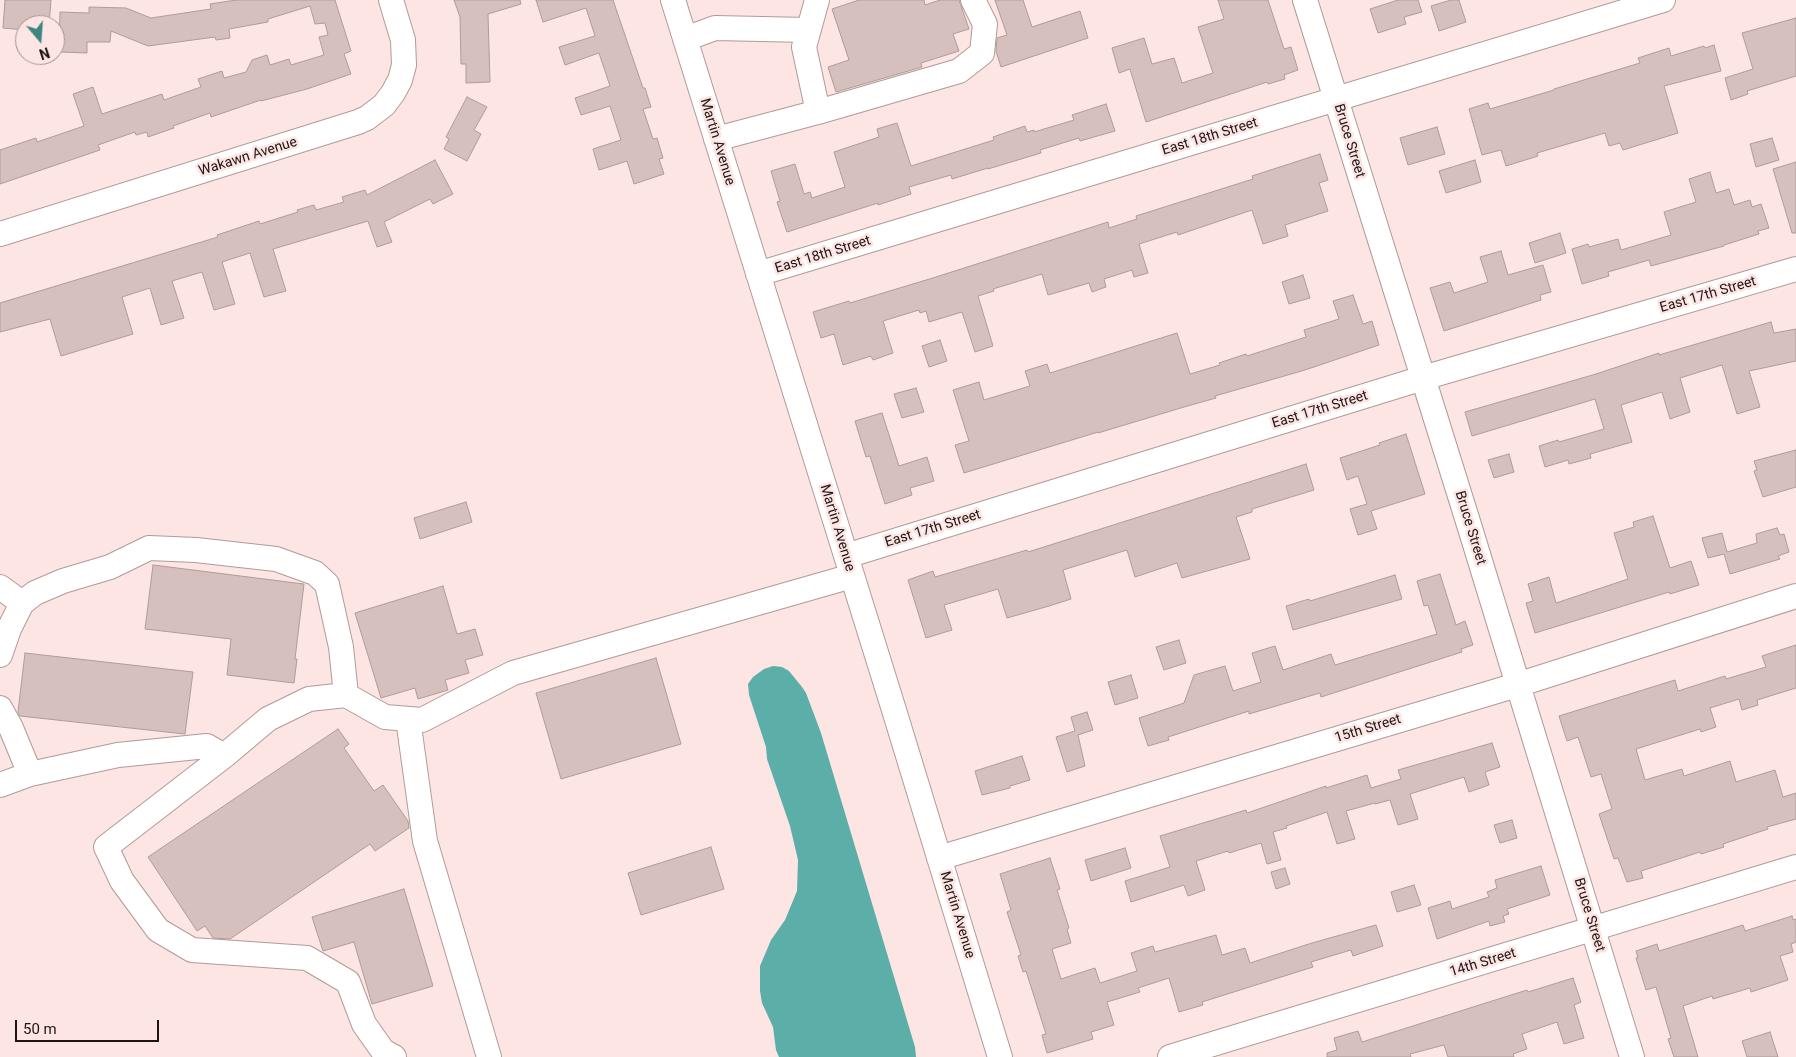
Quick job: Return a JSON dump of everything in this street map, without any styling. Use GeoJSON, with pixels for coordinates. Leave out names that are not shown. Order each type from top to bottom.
{"type":"FeatureCollection","features":[{"type":"Feature","properties":{"kind":"street","name":"Wakawn Avenue"},"geometry":{"type":"LineString","coordinates":[[0,234],[368,118],[384,105],[393,93],[400,80],[404,65],[403,40],[391,0]]}},
{"type":"Feature","properties":{"kind":"street","name":"Martin Avenue"},"geometry":{"type":"LineString","coordinates":[[673,0],[1000,1057]]}},
{"type":"Feature","properties":{"kind":"street"},"geometry":{"type":"LineString","coordinates":[[817,0],[804,47],[818,112]]}},
{"type":"Feature","properties":{"kind":"street"},"geometry":{"type":"LineString","coordinates":[[716,139],[959,71],[982,52],[985,24],[973,0]]}},
{"type":"Feature","properties":{"kind":"street","name":"Bruce Street"},"geometry":{"type":"LineString","coordinates":[[1305,0],[1632,1057]]}},
{"type":"Feature","properties":{"kind":"street","name":"East 18th Street"},"geometry":{"type":"LineString","coordinates":[[758,274],[1663,0]]}},
{"type":"Feature","properties":{"kind":"street"},"geometry":{"type":"LineString","coordinates":[[685,38],[715,28],[808,30]]}},
{"type":"Feature","properties":{"kind":"street","name":"East 17th Street"},"geometry":{"type":"LineString","coordinates":[[346,695],[385,717],[422,720],[513,673],[849,566],[1423,378],[1796,269]]}},
{"type":"Feature","properties":{"kind":"street"},"geometry":{"type":"LineString","coordinates":[[0,655],[9,628],[22,603],[36,593],[63,581],[110,567],[148,548],[196,550],[276,559],[315,573],[327,584],[341,647],[346,695],[309,699],[268,719],[224,756],[106,847],[122,881],[158,930],[192,950],[307,958],[348,982],[364,1024],[383,1051],[394,1057]]}},
{"type":"Feature","properties":{"kind":"street"},"geometry":{"type":"LineString","coordinates":[[0,587],[22,603]]}},
{"type":"Feature","properties":{"kind":"street","name":"15th Street"},"geometry":{"type":"LineString","coordinates":[[939,858],[1517,685],[1796,596]]}},
{"type":"Feature","properties":{"kind":"street"},"geometry":{"type":"LineString","coordinates":[[0,708],[11,728],[30,774]]}},
{"type":"Feature","properties":{"kind":"street"},"geometry":{"type":"LineString","coordinates":[[408,719],[425,841],[485,1056]]}},
{"type":"Feature","properties":{"kind":"street"},"geometry":{"type":"LineString","coordinates":[[0,785],[30,774],[118,755],[207,746],[224,756]]}},
{"type":"Feature","properties":{"kind":"street","name":"14th Street"},"geometry":{"type":"LineString","coordinates":[[1170,1057],[1796,867]]}},
{"type":"Feature","properties":{"kind":"water"},"geometry":{"type":"Polygon","coordinates":[[[773,666],[782,667],[789,671],[802,687],[821,733],[915,1047],[916,1057],[779,1057],[776,1050],[773,1027],[762,1003],[760,966],[771,940],[785,920],[797,891],[798,860],[790,826],[767,759],[766,747],[749,695],[748,684],[753,677],[764,669],[773,666]]]}},
{"type":"Feature","properties":{"kind":"building"},"geometry":{"type":"Polygon","coordinates":[[[5,0],[51,0],[50,15],[15,15],[15,29],[3,28],[5,0]]]}},
{"type":"Feature","properties":{"kind":"building"},"geometry":{"type":"Polygon","coordinates":[[[236,0],[335,0],[351,51],[344,54],[351,74],[307,89],[261,100],[211,117],[210,113],[148,137],[147,132],[136,135],[135,132],[98,145],[100,150],[0,184],[0,150],[36,138],[37,142],[84,126],[73,94],[93,87],[102,114],[162,94],[164,100],[201,87],[198,79],[222,71],[224,78],[246,72],[252,60],[267,55],[270,65],[289,59],[291,65],[324,55],[319,37],[328,35],[325,23],[315,24],[310,6],[268,19],[268,22],[229,29],[230,38],[216,40],[215,37],[148,46],[111,31],[110,42],[87,42],[87,53],[65,52],[65,15],[60,15],[60,12],[89,13],[89,7],[126,8],[151,18],[211,9],[210,4],[236,0]]]}},
{"type":"Feature","properties":{"kind":"building"},"geometry":{"type":"Polygon","coordinates":[[[454,0],[520,0],[521,4],[488,14],[490,82],[466,83],[466,64],[461,64],[460,17],[454,0]]]}},
{"type":"Feature","properties":{"kind":"building"},"geometry":{"type":"Polygon","coordinates":[[[536,0],[613,0],[651,107],[643,109],[653,139],[657,138],[663,158],[659,159],[664,174],[634,184],[627,161],[599,170],[593,149],[621,140],[610,106],[581,115],[575,98],[610,86],[599,53],[565,65],[559,47],[595,36],[586,8],[543,22],[536,0]]]}},
{"type":"Feature","properties":{"kind":"building"},"geometry":{"type":"Polygon","coordinates":[[[859,0],[924,0],[925,5],[940,0],[959,0],[969,29],[953,34],[959,51],[921,63],[922,67],[836,92],[828,67],[849,60],[832,9],[859,0]]]}},
{"type":"Feature","properties":{"kind":"building"},"geometry":{"type":"Polygon","coordinates":[[[995,0],[1023,0],[1032,27],[1080,11],[1088,38],[1001,67],[996,51],[997,38],[1007,35],[995,0]]]}},
{"type":"Feature","properties":{"kind":"building"},"geometry":{"type":"Polygon","coordinates":[[[1218,0],[1268,0],[1284,49],[1291,47],[1298,70],[1284,75],[1285,79],[1268,84],[1267,82],[1146,122],[1130,69],[1119,73],[1112,48],[1144,38],[1152,64],[1174,58],[1182,83],[1213,73],[1198,27],[1224,19],[1218,0]]]}},
{"type":"Feature","properties":{"kind":"building"},"geometry":{"type":"Polygon","coordinates":[[[1398,0],[1418,0],[1422,12],[1404,17],[1406,24],[1378,33],[1370,9],[1398,0]]]}},
{"type":"Feature","properties":{"kind":"building"},"geometry":{"type":"Polygon","coordinates":[[[1451,0],[1459,0],[1466,22],[1439,31],[1431,6],[1451,0]]]}},
{"type":"Feature","properties":{"kind":"building"},"geometry":{"type":"Polygon","coordinates":[[[1796,18],[1796,76],[1747,91],[1748,94],[1731,100],[1725,78],[1753,69],[1742,33],[1796,18]]]}},
{"type":"Feature","properties":{"kind":"building"},"geometry":{"type":"Polygon","coordinates":[[[1714,45],[1721,71],[1664,86],[1678,133],[1623,150],[1620,143],[1609,146],[1605,133],[1537,153],[1538,156],[1506,166],[1501,150],[1482,155],[1469,109],[1488,103],[1490,109],[1554,90],[1640,63],[1638,58],[1669,48],[1671,56],[1704,46],[1705,48],[1714,45]]]}},
{"type":"Feature","properties":{"kind":"building"},"geometry":{"type":"Polygon","coordinates":[[[467,97],[487,107],[474,130],[481,134],[467,161],[444,149],[449,139],[446,137],[467,97]]]}},
{"type":"Feature","properties":{"kind":"building"},"geometry":{"type":"Polygon","coordinates":[[[1106,104],[1115,131],[1080,141],[1079,138],[1040,150],[1041,153],[952,179],[951,175],[909,187],[911,194],[787,232],[777,202],[780,201],[771,171],[795,164],[804,194],[810,192],[812,198],[845,187],[834,152],[879,137],[877,129],[897,123],[911,166],[994,140],[993,137],[1025,126],[1027,132],[1034,130],[1034,132],[1074,120],[1072,115],[1106,104]]]}},
{"type":"Feature","properties":{"kind":"building"},"geometry":{"type":"Polygon","coordinates":[[[1437,127],[1445,154],[1408,165],[1400,138],[1437,127]]]}},
{"type":"Feature","properties":{"kind":"building"},"geometry":{"type":"Polygon","coordinates":[[[1772,138],[1779,160],[1756,167],[1750,144],[1772,138]]]}},
{"type":"Feature","properties":{"kind":"building"},"geometry":{"type":"Polygon","coordinates":[[[1320,154],[1328,180],[1319,183],[1328,211],[1285,225],[1288,236],[1263,244],[1252,210],[1178,235],[1177,232],[1139,244],[1148,273],[1134,277],[1132,270],[1104,279],[1106,287],[1092,292],[1089,283],[1048,295],[1042,274],[993,289],[994,291],[978,296],[993,346],[975,352],[962,312],[929,322],[926,311],[920,313],[919,310],[883,321],[893,353],[873,360],[871,356],[843,365],[834,334],[821,338],[813,312],[936,277],[1108,222],[1109,228],[1137,219],[1136,216],[1253,179],[1252,176],[1320,154]]]}},
{"type":"Feature","properties":{"kind":"building"},"geometry":{"type":"Polygon","coordinates":[[[435,160],[453,194],[433,204],[430,199],[384,222],[392,242],[377,247],[368,221],[273,249],[286,291],[264,297],[250,253],[222,262],[235,304],[214,310],[202,272],[172,281],[184,318],[161,325],[150,288],[122,297],[133,334],[61,356],[50,319],[0,332],[0,303],[218,237],[217,235],[259,221],[260,224],[314,205],[316,210],[344,202],[342,197],[365,190],[367,195],[435,160]]]}},
{"type":"Feature","properties":{"kind":"building"},"geometry":{"type":"Polygon","coordinates":[[[1475,160],[1481,182],[1446,193],[1439,171],[1475,160]]]}},
{"type":"Feature","properties":{"kind":"building"},"geometry":{"type":"Polygon","coordinates":[[[1796,162],[1796,233],[1792,233],[1773,169],[1796,162]]]}},
{"type":"Feature","properties":{"kind":"building"},"geometry":{"type":"Polygon","coordinates":[[[1710,172],[1716,193],[1729,189],[1734,205],[1750,200],[1752,207],[1761,204],[1769,228],[1758,231],[1759,234],[1724,246],[1651,266],[1649,260],[1608,272],[1609,276],[1582,284],[1572,249],[1588,244],[1589,247],[1618,239],[1621,250],[1671,235],[1664,212],[1696,202],[1689,179],[1710,172]]]}},
{"type":"Feature","properties":{"kind":"building"},"geometry":{"type":"Polygon","coordinates":[[[1560,233],[1566,253],[1535,263],[1529,243],[1560,233]]]}},
{"type":"Feature","properties":{"kind":"building"},"geometry":{"type":"Polygon","coordinates":[[[1501,251],[1508,275],[1543,265],[1551,292],[1540,295],[1541,300],[1444,331],[1430,288],[1450,282],[1454,293],[1488,282],[1480,257],[1501,251]]]}},
{"type":"Feature","properties":{"kind":"building"},"geometry":{"type":"Polygon","coordinates":[[[1303,275],[1310,298],[1289,304],[1282,282],[1303,275]]]}},
{"type":"Feature","properties":{"kind":"building"},"geometry":{"type":"Polygon","coordinates":[[[1353,295],[1363,324],[1372,321],[1379,345],[1305,370],[1215,396],[1216,398],[964,473],[955,445],[969,441],[953,390],[979,382],[984,400],[1030,386],[1025,371],[1047,364],[1050,373],[1177,333],[1190,374],[1220,365],[1219,363],[1246,354],[1247,356],[1306,337],[1304,330],[1339,319],[1333,301],[1353,295]]]}},
{"type":"Feature","properties":{"kind":"building"},"geometry":{"type":"Polygon","coordinates":[[[1771,322],[1774,333],[1796,329],[1796,361],[1749,371],[1760,407],[1737,414],[1722,365],[1680,378],[1690,412],[1670,419],[1662,392],[1621,405],[1632,442],[1590,454],[1591,458],[1569,464],[1568,460],[1545,467],[1539,446],[1604,429],[1595,399],[1472,436],[1465,412],[1596,374],[1659,353],[1659,355],[1771,322]]]}},
{"type":"Feature","properties":{"kind":"building"},"geometry":{"type":"Polygon","coordinates":[[[940,340],[947,361],[929,367],[922,346],[940,340]]]}},
{"type":"Feature","properties":{"kind":"building"},"geometry":{"type":"Polygon","coordinates":[[[916,388],[924,412],[902,418],[894,394],[916,388]]]}},
{"type":"Feature","properties":{"kind":"building"},"geometry":{"type":"Polygon","coordinates":[[[882,413],[899,466],[927,457],[934,481],[910,488],[912,495],[885,504],[870,456],[866,457],[855,421],[882,413]]]}},
{"type":"Feature","properties":{"kind":"building"},"geometry":{"type":"Polygon","coordinates":[[[1406,434],[1425,494],[1371,511],[1377,529],[1358,535],[1350,509],[1367,504],[1358,476],[1347,480],[1340,458],[1406,434]]]}},
{"type":"Feature","properties":{"kind":"building"},"geometry":{"type":"Polygon","coordinates":[[[1796,450],[1796,487],[1763,497],[1754,471],[1757,470],[1754,461],[1796,450]]]}},
{"type":"Feature","properties":{"kind":"building"},"geometry":{"type":"Polygon","coordinates":[[[1509,454],[1514,472],[1494,478],[1488,460],[1509,454]]]}},
{"type":"Feature","properties":{"kind":"building"},"geometry":{"type":"Polygon","coordinates":[[[1306,464],[1314,490],[1252,509],[1252,512],[1236,517],[1250,559],[1182,578],[1177,563],[1135,577],[1127,550],[1063,570],[1071,599],[1049,606],[1007,618],[998,589],[944,605],[952,630],[926,638],[908,580],[933,571],[935,577],[1027,550],[1028,552],[1306,464]]]}},
{"type":"Feature","properties":{"kind":"building"},"geometry":{"type":"Polygon","coordinates":[[[466,502],[472,522],[420,539],[414,518],[466,502]]]}},
{"type":"Feature","properties":{"kind":"building"},"geometry":{"type":"Polygon","coordinates":[[[1653,516],[1670,568],[1691,561],[1699,585],[1670,594],[1669,592],[1535,633],[1526,603],[1533,601],[1528,584],[1549,577],[1556,603],[1628,579],[1614,533],[1634,527],[1633,522],[1653,516]]]}},
{"type":"Feature","properties":{"kind":"building"},"geometry":{"type":"Polygon","coordinates":[[[1777,528],[1780,535],[1784,534],[1789,552],[1778,556],[1780,559],[1730,574],[1724,554],[1708,558],[1702,538],[1722,533],[1727,552],[1757,543],[1756,534],[1777,528]]]}},
{"type":"Feature","properties":{"kind":"building"},"geometry":{"type":"Polygon","coordinates":[[[153,565],[304,584],[294,683],[227,675],[231,639],[145,629],[153,565]]]}},
{"type":"Feature","properties":{"kind":"building"},"geometry":{"type":"Polygon","coordinates":[[[1440,574],[1456,625],[1465,621],[1473,645],[1461,649],[1462,652],[1321,697],[1320,693],[1249,714],[1249,711],[1168,737],[1169,740],[1148,746],[1139,718],[1184,703],[1194,675],[1225,666],[1233,691],[1261,682],[1252,653],[1275,646],[1283,670],[1331,654],[1335,665],[1437,634],[1428,605],[1424,606],[1417,581],[1440,574]]]}},
{"type":"Feature","properties":{"kind":"building"},"geometry":{"type":"Polygon","coordinates":[[[1395,575],[1402,599],[1293,630],[1286,606],[1309,599],[1310,601],[1395,575]]]}},
{"type":"Feature","properties":{"kind":"building"},"geometry":{"type":"Polygon","coordinates":[[[443,586],[457,634],[475,629],[483,655],[465,660],[469,673],[445,680],[448,690],[418,699],[415,688],[381,698],[355,613],[443,586]]]}},
{"type":"Feature","properties":{"kind":"building"},"geometry":{"type":"Polygon","coordinates":[[[1179,640],[1186,663],[1164,670],[1156,647],[1179,640]]]}},
{"type":"Feature","properties":{"kind":"building"},"geometry":{"type":"Polygon","coordinates":[[[1796,645],[1796,688],[1757,700],[1758,705],[1742,710],[1739,699],[1710,708],[1716,727],[1701,732],[1700,729],[1636,749],[1645,780],[1682,769],[1684,776],[1730,761],[1736,782],[1775,770],[1783,797],[1796,793],[1796,819],[1767,827],[1768,829],[1723,844],[1724,847],[1701,854],[1700,852],[1641,871],[1643,878],[1627,882],[1618,858],[1614,859],[1599,814],[1612,809],[1601,774],[1591,777],[1578,737],[1567,741],[1559,716],[1675,680],[1678,691],[1725,676],[1726,679],[1766,667],[1762,656],[1796,645]]]}},
{"type":"Feature","properties":{"kind":"building"},"geometry":{"type":"Polygon","coordinates":[[[25,653],[193,672],[185,734],[20,716],[18,712],[25,653]]]}},
{"type":"Feature","properties":{"kind":"building"},"geometry":{"type":"Polygon","coordinates":[[[656,658],[681,744],[561,779],[536,693],[656,658]]]}},
{"type":"Feature","properties":{"kind":"building"},"geometry":{"type":"Polygon","coordinates":[[[1131,675],[1138,698],[1115,705],[1108,682],[1131,675]]]}},
{"type":"Feature","properties":{"kind":"building"},"geometry":{"type":"Polygon","coordinates":[[[1087,712],[1093,730],[1078,735],[1085,766],[1067,772],[1056,737],[1075,731],[1071,717],[1087,712]]]}},
{"type":"Feature","properties":{"kind":"building"},"geometry":{"type":"Polygon","coordinates":[[[338,729],[349,744],[344,748],[374,791],[383,785],[408,821],[409,828],[375,851],[370,844],[230,939],[213,938],[205,926],[197,931],[148,857],[338,729]]]}},
{"type":"Feature","properties":{"kind":"building"},"geometry":{"type":"Polygon","coordinates":[[[1492,743],[1500,767],[1485,772],[1489,785],[1469,792],[1464,777],[1410,794],[1418,819],[1398,825],[1390,800],[1346,811],[1355,839],[1337,844],[1327,812],[1273,832],[1281,860],[1267,864],[1261,843],[1229,853],[1228,851],[1196,861],[1205,890],[1188,896],[1184,885],[1131,902],[1125,881],[1170,867],[1160,836],[1246,810],[1247,813],[1326,786],[1326,788],[1367,775],[1371,788],[1401,779],[1398,770],[1492,743]]]}},
{"type":"Feature","properties":{"kind":"building"},"geometry":{"type":"Polygon","coordinates":[[[1022,756],[1030,780],[1010,786],[1010,788],[982,795],[975,771],[1022,756]]]}},
{"type":"Feature","properties":{"kind":"building"},"geometry":{"type":"Polygon","coordinates":[[[1512,820],[1517,838],[1500,843],[1494,825],[1512,820]]]}},
{"type":"Feature","properties":{"kind":"building"},"geometry":{"type":"Polygon","coordinates":[[[711,847],[724,889],[641,915],[628,873],[711,847]]]}},
{"type":"Feature","properties":{"kind":"building"},"geometry":{"type":"Polygon","coordinates":[[[1125,848],[1131,868],[1091,881],[1085,860],[1125,848]]]}},
{"type":"Feature","properties":{"kind":"building"},"geometry":{"type":"Polygon","coordinates":[[[1050,858],[1060,889],[1057,890],[1069,928],[1067,929],[1071,943],[1052,949],[1061,979],[1095,968],[1100,983],[1137,971],[1131,953],[1153,946],[1155,952],[1216,935],[1222,955],[1245,948],[1250,963],[1376,925],[1383,946],[1353,956],[1351,950],[1311,962],[1313,967],[1202,1002],[1203,1005],[1179,1012],[1169,978],[1138,988],[1140,992],[1107,1002],[1114,1025],[1091,1032],[1093,1039],[1047,1053],[1042,1035],[1046,1034],[1026,971],[1023,972],[1018,956],[1021,955],[1007,912],[1011,910],[1000,874],[1050,858]]]}},
{"type":"Feature","properties":{"kind":"building"},"geometry":{"type":"Polygon","coordinates":[[[1541,866],[1550,895],[1507,909],[1509,914],[1503,916],[1505,922],[1490,926],[1489,921],[1437,939],[1428,908],[1450,901],[1452,909],[1489,897],[1487,892],[1497,888],[1495,880],[1541,866]]]}},
{"type":"Feature","properties":{"kind":"building"},"geometry":{"type":"Polygon","coordinates":[[[1285,868],[1290,884],[1276,889],[1271,872],[1285,868]]]}},
{"type":"Feature","properties":{"kind":"building"},"geometry":{"type":"Polygon","coordinates":[[[1414,885],[1421,905],[1397,912],[1391,892],[1414,885]]]}},
{"type":"Feature","properties":{"kind":"building"},"geometry":{"type":"Polygon","coordinates":[[[404,889],[433,986],[372,1004],[354,942],[323,951],[312,917],[404,889]]]}},
{"type":"Feature","properties":{"kind":"building"},"geometry":{"type":"Polygon","coordinates":[[[1792,916],[1793,920],[1796,919],[1796,942],[1791,944],[1793,952],[1780,956],[1788,980],[1751,992],[1750,988],[1713,999],[1712,996],[1683,1006],[1698,1057],[1674,1057],[1668,1039],[1671,1038],[1656,987],[1646,990],[1636,958],[1638,958],[1636,951],[1657,944],[1659,951],[1743,925],[1745,931],[1792,916]]]}},
{"type":"Feature","properties":{"kind":"building"},"geometry":{"type":"Polygon","coordinates":[[[1573,978],[1581,1002],[1574,1005],[1584,1038],[1564,1044],[1557,1022],[1522,1034],[1527,1049],[1513,1054],[1514,1057],[1448,1057],[1444,1045],[1410,1054],[1411,1057],[1327,1057],[1327,1053],[1337,1050],[1334,1038],[1358,1031],[1362,1042],[1527,990],[1528,992],[1573,978]]]}},
{"type":"Feature","properties":{"kind":"building"},"geometry":{"type":"Polygon","coordinates":[[[1770,1032],[1778,1057],[1747,1057],[1742,1041],[1770,1032]]]}}]}
